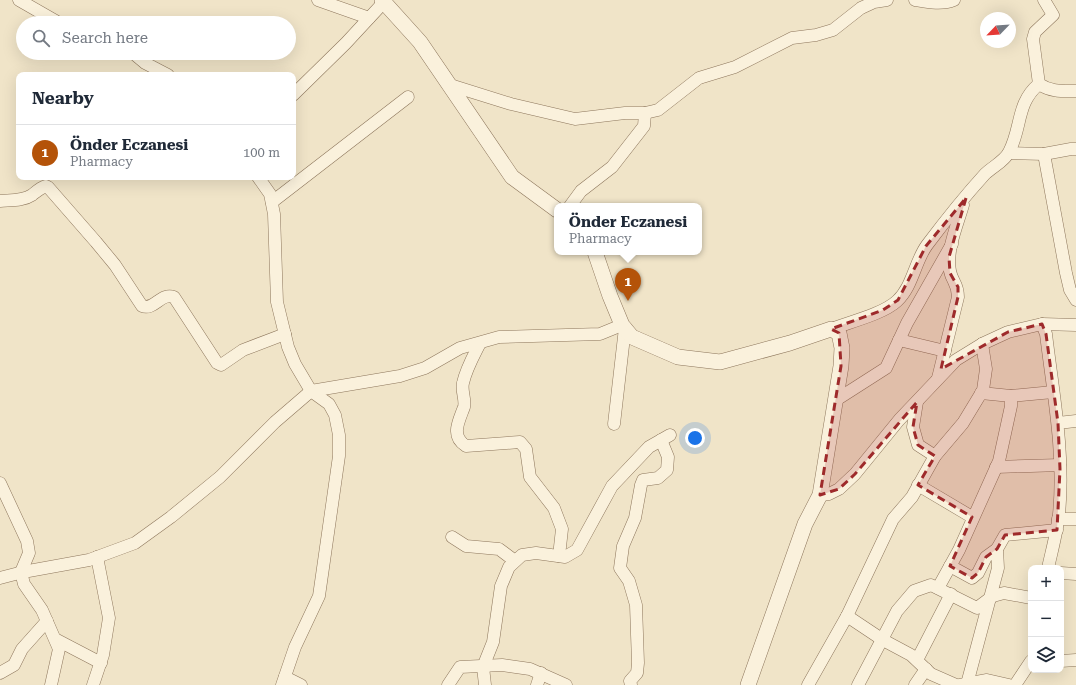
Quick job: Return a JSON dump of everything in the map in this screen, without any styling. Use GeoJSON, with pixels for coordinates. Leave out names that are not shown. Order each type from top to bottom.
{"type":"FeatureCollection","features":[{"type":"Feature","properties":{"kind":"street"},"geometry":{"type":"LineString","coordinates":[[19,0],[47,16]]}},
{"type":"Feature","properties":{"kind":"street"},"geometry":{"type":"LineString","coordinates":[[318,0],[369,18]]}},
{"type":"Feature","properties":{"kind":"street"},"geometry":{"type":"LineString","coordinates":[[450,85],[511,104],[575,119],[618,113],[645,113],[658,110],[699,78],[735,67],[792,38],[816,35],[833,30],[861,8],[874,2],[887,0]]}},
{"type":"Feature","properties":{"kind":"street"},"geometry":{"type":"LineString","coordinates":[[915,0],[949,2],[954,0]]}},
{"type":"Feature","properties":{"kind":"street"},"geometry":{"type":"LineString","coordinates":[[1039,84],[1033,39],[1035,32],[1053,15],[1044,0]]}},
{"type":"Feature","properties":{"kind":"street"},"geometry":{"type":"LineString","coordinates":[[296,92],[369,18],[383,1],[420,42],[512,177],[554,208]]}},
{"type":"Feature","properties":{"kind":"street"},"geometry":{"type":"LineString","coordinates":[[141,60],[162,72]]}},
{"type":"Feature","properties":{"kind":"street"},"geometry":{"type":"LineString","coordinates":[[1039,84],[1056,91],[1076,91]]}},
{"type":"Feature","properties":{"kind":"street"},"geometry":{"type":"LineString","coordinates":[[596,255],[610,296],[623,326],[632,337],[678,357],[720,362],[790,343],[883,310],[898,300],[909,283],[926,246],[986,174],[1009,153],[1017,132],[1022,107],[1032,90],[1039,84]]}},
{"type":"Feature","properties":{"kind":"street"},"geometry":{"type":"LineString","coordinates":[[272,202],[408,97]]}},
{"type":"Feature","properties":{"kind":"street"},"geometry":{"type":"LineString","coordinates":[[572,203],[581,191],[612,167],[644,126],[645,113]]}},
{"type":"Feature","properties":{"kind":"street"},"geometry":{"type":"LineString","coordinates":[[1009,153],[1044,154],[1070,149],[1076,150]]}},
{"type":"Feature","properties":{"kind":"street"},"geometry":{"type":"LineString","coordinates":[[1044,154],[1059,240],[1074,293]]}},
{"type":"Feature","properties":{"kind":"street"},"geometry":{"type":"LineString","coordinates":[[260,180],[270,194],[274,214],[277,302],[285,334],[295,364],[311,390],[328,404],[335,415],[339,435],[339,456],[319,596],[295,647],[283,681],[301,685]]}},
{"type":"Feature","properties":{"kind":"street"},"geometry":{"type":"LineString","coordinates":[[0,201],[23,199],[32,195],[41,188],[46,186],[48,187],[115,266],[142,306],[151,306],[164,296],[170,295],[174,297],[217,363],[221,365],[243,350],[285,334]]}},
{"type":"Feature","properties":{"kind":"street"},"geometry":{"type":"LineString","coordinates":[[836,400],[886,368],[899,340],[952,244],[966,198]]}},
{"type":"Feature","properties":{"kind":"street"},"geometry":{"type":"LineString","coordinates":[[938,380],[958,297],[958,287],[950,273],[952,244]]}},
{"type":"Feature","properties":{"kind":"street"},"geometry":{"type":"LineString","coordinates":[[820,495],[829,494],[839,489],[855,474],[878,444],[956,360],[982,344],[1008,332],[1042,324],[1076,325]]}},
{"type":"Feature","properties":{"kind":"street"},"geometry":{"type":"LineString","coordinates":[[1042,324],[1046,334],[1058,423],[1060,465],[1058,524],[1049,565]]}},
{"type":"Feature","properties":{"kind":"street"},"geometry":{"type":"LineString","coordinates":[[0,578],[21,572],[89,560],[135,543],[171,517],[220,477],[275,422],[311,390],[400,376],[425,368],[460,348],[499,337],[600,334],[623,326]]}},
{"type":"Feature","properties":{"kind":"street"},"geometry":{"type":"LineString","coordinates":[[614,424],[623,326]]}},
{"type":"Feature","properties":{"kind":"street"},"geometry":{"type":"LineString","coordinates":[[748,685],[805,524],[820,495],[836,400],[842,348],[839,333],[831,328]]}},
{"type":"Feature","properties":{"kind":"street"},"geometry":{"type":"LineString","coordinates":[[899,340],[945,352]]}},
{"type":"Feature","properties":{"kind":"street"},"geometry":{"type":"LineString","coordinates":[[480,342],[462,384],[464,406],[459,417],[456,433],[460,442],[466,446],[520,442],[526,449],[530,477],[554,508],[562,529],[559,556]]}},
{"type":"Feature","properties":{"kind":"street"},"geometry":{"type":"LineString","coordinates":[[808,685],[847,616],[882,539],[893,519],[912,497],[935,456],[963,423],[981,393],[986,369],[982,344]]}},
{"type":"Feature","properties":{"kind":"street"},"geometry":{"type":"LineString","coordinates":[[981,393],[1010,396],[1053,392]]}},
{"type":"Feature","properties":{"kind":"street"},"geometry":{"type":"LineString","coordinates":[[938,588],[950,566],[996,467],[1011,406],[1010,396]]}},
{"type":"Feature","properties":{"kind":"street"},"geometry":{"type":"LineString","coordinates":[[917,402],[913,427],[918,445],[935,456]]}},
{"type":"Feature","properties":{"kind":"street"},"geometry":{"type":"LineString","coordinates":[[1058,423],[1076,422]]}},
{"type":"Feature","properties":{"kind":"street"},"geometry":{"type":"LineString","coordinates":[[485,685],[483,666],[493,642],[500,586],[509,567],[522,555],[536,553],[565,557],[577,550],[612,486],[649,447],[666,437],[668,457],[667,470],[658,478],[644,480],[641,485],[636,518],[623,546],[620,568],[629,581],[636,605],[638,663],[637,673],[630,681],[631,685]]}},
{"type":"Feature","properties":{"kind":"street"},"geometry":{"type":"LineString","coordinates":[[996,467],[1060,465]]}},
{"type":"Feature","properties":{"kind":"street"},"geometry":{"type":"LineString","coordinates":[[0,484],[27,541],[29,553],[21,572],[24,584],[57,640],[59,648],[51,685]]}},
{"type":"Feature","properties":{"kind":"street"},"geometry":{"type":"LineString","coordinates":[[918,485],[972,517]]}},
{"type":"Feature","properties":{"kind":"street"},"geometry":{"type":"LineString","coordinates":[[950,566],[972,578],[978,573],[986,557],[997,549],[1005,535],[1076,519]]}},
{"type":"Feature","properties":{"kind":"street"},"geometry":{"type":"LineString","coordinates":[[452,537],[466,546],[499,549],[515,561]]}},
{"type":"Feature","properties":{"kind":"street"},"geometry":{"type":"LineString","coordinates":[[965,684],[998,568],[997,549]]}},
{"type":"Feature","properties":{"kind":"street"},"geometry":{"type":"LineString","coordinates":[[93,685],[101,663],[109,618],[97,557]]}},
{"type":"Feature","properties":{"kind":"street"},"geometry":{"type":"LineString","coordinates":[[1064,573],[1076,574]]}},
{"type":"Feature","properties":{"kind":"street"},"geometry":{"type":"LineString","coordinates":[[858,685],[897,611],[914,591],[931,585],[977,608],[990,598],[1004,593],[1028,597]]}},
{"type":"Feature","properties":{"kind":"street"},"geometry":{"type":"LineString","coordinates":[[917,660],[951,594]]}},
{"type":"Feature","properties":{"kind":"street"},"geometry":{"type":"LineString","coordinates":[[847,616],[883,640],[911,655],[931,674],[965,684],[987,680],[1009,685]]}},
{"type":"Feature","properties":{"kind":"street"},"geometry":{"type":"LineString","coordinates":[[0,673],[14,665],[22,649],[47,621]]}},
{"type":"Feature","properties":{"kind":"street"},"geometry":{"type":"LineString","coordinates":[[57,640],[101,663]]}},
{"type":"Feature","properties":{"kind":"street"},"geometry":{"type":"LineString","coordinates":[[1064,661],[1076,660]]}},
{"type":"Feature","properties":{"kind":"street"},"geometry":{"type":"LineString","coordinates":[[448,685],[460,667],[483,666],[502,666],[530,669],[566,685]]}},
{"type":"Feature","properties":{"kind":"street"},"geometry":{"type":"LineString","coordinates":[[1015,685],[1028,666]]}},
{"type":"Feature","properties":{"kind":"street"},"geometry":{"type":"LineString","coordinates":[[915,685],[926,669]]}},
{"type":"Feature","properties":{"kind":"street"},"geometry":{"type":"LineString","coordinates":[[537,685],[541,673]]}},
{"type":"Feature","properties":{"kind":"highlighted area"},"geometry":{"type":"Polygon","coordinates":[[[966,198],[949,257],[950,273],[958,287],[958,297],[941,369],[1008,332],[1042,324],[1046,334],[1058,423],[1060,469],[1057,530],[1005,535],[997,549],[986,557],[978,573],[972,578],[950,566],[972,517],[918,485],[935,456],[918,445],[913,427],[917,402],[855,474],[839,489],[820,495],[841,366],[839,333],[831,329],[883,310],[898,300],[926,246],[966,198]]]}},
{"type":"Feature","properties":{"kind":"place","name":"Önder Eczanesi"},"geometry":{"type":"Point","coordinates":[628,301]}}]}
